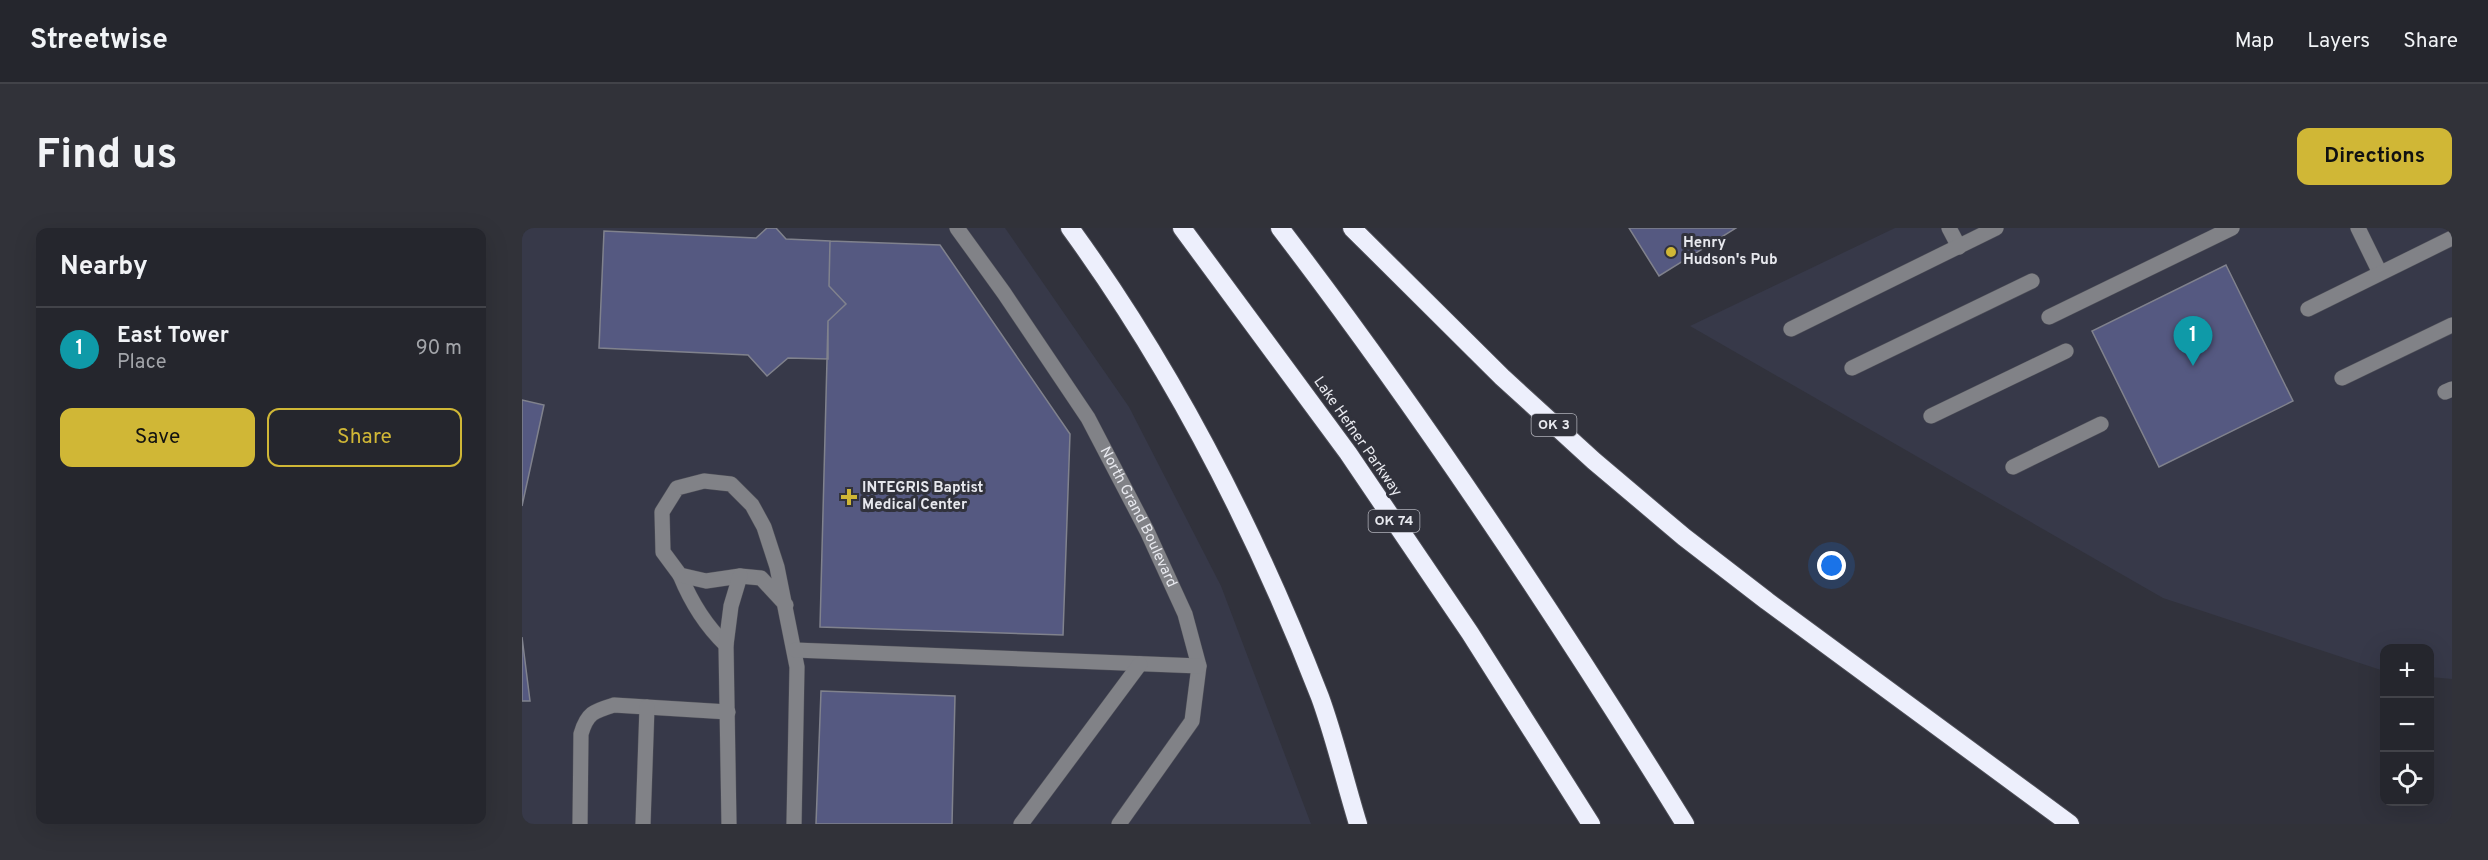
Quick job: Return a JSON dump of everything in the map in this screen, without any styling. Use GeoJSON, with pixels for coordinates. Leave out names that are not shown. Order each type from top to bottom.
{"type":"FeatureCollection","features":[{"type":"Feature","properties":{"kind":"highway"},"geometry":{"type":"LineString","coordinates":[[1070,228],[1110,284],[1161,368],[1213,461],[1254,545],[1320,699],[1358,824]]}},
{"type":"Feature","properties":{"kind":"highway","name":"Lake Hefner Parkway"},"geometry":{"type":"LineString","coordinates":[[1182,228],[1348,453],[1470,633],[1591,824]]}},
{"type":"Feature","properties":{"kind":"highway"},"geometry":{"type":"LineString","coordinates":[[1280,228],[1390,378],[1592,672],[1685,824]]}},
{"type":"Feature","properties":{"kind":"highway","name":"OK 3"},"geometry":{"type":"LineString","coordinates":[[1352,228],[1503,377],[1594,461],[1684,537],[1767,601],[2070,824]]}},
{"type":"Feature","properties":{"kind":"street","name":"North Grand Boulevard"},"geometry":{"type":"LineString","coordinates":[[957,228],[1088,418],[1147,531],[1185,614],[1200,666],[1192,721],[1119,824]]}},
{"type":"Feature","properties":{"kind":"street"},"geometry":{"type":"LineString","coordinates":[[1949,228],[1959,247]]}},
{"type":"Feature","properties":{"kind":"street"},"geometry":{"type":"LineString","coordinates":[[1791,329],[1996,228]]}},
{"type":"Feature","properties":{"kind":"street"},"geometry":{"type":"LineString","coordinates":[[2049,317],[2232,228]]}},
{"type":"Feature","properties":{"kind":"street"},"geometry":{"type":"LineString","coordinates":[[2358,228],[2380,273]]}},
{"type":"Feature","properties":{"kind":"street"},"geometry":{"type":"LineString","coordinates":[[2308,309],[2452,238]]}},
{"type":"Feature","properties":{"kind":"street"},"geometry":{"type":"LineString","coordinates":[[1852,368],[2032,280]]}},
{"type":"Feature","properties":{"kind":"street"},"geometry":{"type":"LineString","coordinates":[[2342,378],[2452,325]]}},
{"type":"Feature","properties":{"kind":"street"},"geometry":{"type":"LineString","coordinates":[[1931,416],[2066,351]]}},
{"type":"Feature","properties":{"kind":"street"},"geometry":{"type":"LineString","coordinates":[[2013,467],[2101,424]]}},
{"type":"Feature","properties":{"kind":"street"},"geometry":{"type":"LineString","coordinates":[[726,645],[714,634],[690,599],[680,575],[663,552],[662,512],[677,488],[705,481],[730,484],[752,505],[764,527],[777,567],[797,667],[794,824]]}},
{"type":"Feature","properties":{"kind":"street"},"geometry":{"type":"LineString","coordinates":[[680,575],[706,580],[741,576],[761,578],[786,605]]}},
{"type":"Feature","properties":{"kind":"street"},"geometry":{"type":"LineString","coordinates":[[729,824],[726,645],[731,606],[741,576]]}},
{"type":"Feature","properties":{"kind":"street"},"geometry":{"type":"LineString","coordinates":[[795,650],[1200,666]]}},
{"type":"Feature","properties":{"kind":"street"},"geometry":{"type":"LineString","coordinates":[[1021,824],[1140,664]]}},
{"type":"Feature","properties":{"kind":"street"},"geometry":{"type":"LineString","coordinates":[[580,824],[581,734],[585,720],[597,710],[614,705],[728,712]]}},
{"type":"Feature","properties":{"kind":"street"},"geometry":{"type":"LineString","coordinates":[[643,824],[647,707]]}},
{"type":"Feature","properties":{"kind":"shaded area","name":"INTEGRIS Baptist Medical Center"},"geometry":{"type":"Polygon","coordinates":[[[522,228],[1005,228],[1129,407],[1221,586],[1311,824],[522,824],[522,228]]]}},
{"type":"Feature","properties":{"kind":"shaded area"},"geometry":{"type":"Polygon","coordinates":[[[1895,228],[2452,228],[2452,679],[2434,677],[2434,644],[2380,644],[2380,670],[2163,598],[1690,326],[1895,228]]]}},
{"type":"Feature","properties":{"kind":"building"},"geometry":{"type":"Polygon","coordinates":[[[767,228],[776,228],[786,239],[830,241],[829,286],[846,304],[828,321],[828,359],[788,358],[767,376],[748,355],[599,348],[604,231],[756,238],[767,228]]]}},
{"type":"Feature","properties":{"kind":"building","name":"Henry Hudson's Pub"},"geometry":{"type":"Polygon","coordinates":[[[1629,228],[1736,228],[1659,276],[1629,228]]]}},
{"type":"Feature","properties":{"kind":"building"},"geometry":{"type":"Polygon","coordinates":[[[830,241],[940,245],[1070,434],[1063,635],[820,627],[828,321],[846,304],[829,286],[830,241]]]}},
{"type":"Feature","properties":{"kind":"building"},"geometry":{"type":"Polygon","coordinates":[[[2226,265],[2293,401],[2159,467],[2092,331],[2226,265]]]}},
{"type":"Feature","properties":{"kind":"building"},"geometry":{"type":"Polygon","coordinates":[[[522,400],[544,405],[522,506],[522,400]]]}},
{"type":"Feature","properties":{"kind":"building"},"geometry":{"type":"Polygon","coordinates":[[[522,637],[530,701],[522,701],[522,637]]]}},
{"type":"Feature","properties":{"kind":"building"},"geometry":{"type":"Polygon","coordinates":[[[821,691],[955,696],[952,824],[816,824],[821,691]]]}},
{"type":"Feature","properties":{"kind":"place","name":"Henry Hudson's Pub"},"geometry":{"type":"Point","coordinates":[1671,252]}},
{"type":"Feature","properties":{"kind":"place","name":"East Tower"},"geometry":{"type":"Point","coordinates":[2193,366]}},
{"type":"Feature","properties":{"kind":"place","name":"INTEGRIS Baptist Medical Center"},"geometry":{"type":"Point","coordinates":[849,497]}}]}
